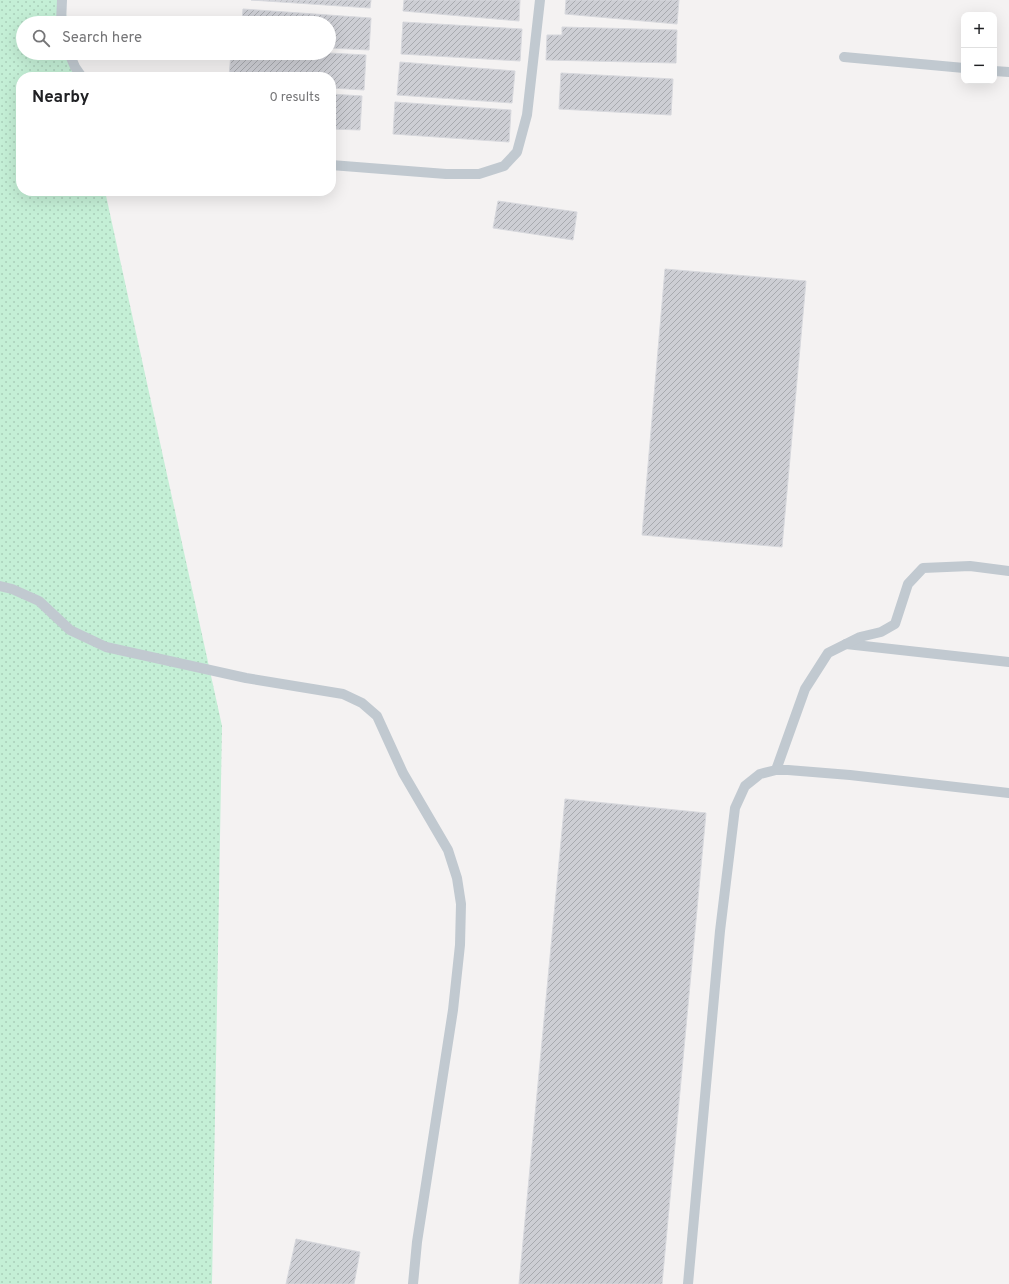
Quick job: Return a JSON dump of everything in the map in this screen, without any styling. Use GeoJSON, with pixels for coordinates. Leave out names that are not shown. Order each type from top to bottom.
{"type":"FeatureCollection","features":[{"type":"Feature","properties":{"kind":"lane"},"geometry":{"type":"LineString","coordinates":[[62,0],[62,16]]}},
{"type":"Feature","properties":{"kind":"lane"},"geometry":{"type":"LineString","coordinates":[[336,165],[446,174],[479,174],[504,166],[517,152],[527,115],[540,0]]}},
{"type":"Feature","properties":{"kind":"lane"},"geometry":{"type":"LineString","coordinates":[[844,57],[961,68]]}},
{"type":"Feature","properties":{"kind":"lane"},"geometry":{"type":"LineString","coordinates":[[72,60],[78,72]]}},
{"type":"Feature","properties":{"kind":"lane"},"geometry":{"type":"LineString","coordinates":[[997,71],[1009,72]]}},
{"type":"Feature","properties":{"kind":"lane"},"geometry":{"type":"LineString","coordinates":[[776,770],[805,689],[828,653],[860,636],[881,632],[895,624],[908,584],[923,568],[970,566],[1009,571]]}},
{"type":"Feature","properties":{"kind":"lane"},"geometry":{"type":"LineString","coordinates":[[0,586],[12,589],[39,601],[70,630],[106,647],[246,678],[343,694],[362,703],[377,716],[402,773],[448,850],[457,878],[461,904],[460,945],[453,1002],[417,1242],[414,1284]]}},
{"type":"Feature","properties":{"kind":"lane"},"geometry":{"type":"LineString","coordinates":[[846,644],[1009,662]]}},
{"type":"Feature","properties":{"kind":"lane"},"geometry":{"type":"LineString","coordinates":[[688,1284],[720,931],[735,808],[745,786],[760,774],[776,770],[850,775],[1009,793]]}},
{"type":"Feature","properties":{"kind":"green space"},"geometry":{"type":"Polygon","coordinates":[[[0,0],[63,0],[66,16],[16,16],[16,60],[76,60],[79,72],[16,72],[16,196],[106,196],[222,726],[212,1284],[0,1284],[0,0]]]}},
{"type":"Feature","properties":{"kind":"building"},"geometry":{"type":"Polygon","coordinates":[[[251,0],[371,0],[370,8],[251,0]]]}},
{"type":"Feature","properties":{"kind":"building"},"geometry":{"type":"Polygon","coordinates":[[[404,0],[520,0],[519,21],[403,11],[404,0]]]}},
{"type":"Feature","properties":{"kind":"building"},"geometry":{"type":"Polygon","coordinates":[[[566,0],[679,0],[677,24],[565,14],[566,0]]]}},
{"type":"Feature","properties":{"kind":"building"},"geometry":{"type":"Polygon","coordinates":[[[243,9],[371,18],[369,50],[336,48],[336,16],[242,16],[243,9]]]}},
{"type":"Feature","properties":{"kind":"building"},"geometry":{"type":"Polygon","coordinates":[[[403,22],[522,29],[520,61],[401,54],[403,22]]]}},
{"type":"Feature","properties":{"kind":"building"},"geometry":{"type":"Polygon","coordinates":[[[562,27],[677,30],[676,63],[546,60],[547,35],[562,35],[562,27]]]}},
{"type":"Feature","properties":{"kind":"building"},"geometry":{"type":"Polygon","coordinates":[[[336,53],[366,55],[364,90],[336,88],[336,72],[229,72],[230,60],[336,60],[336,53]]]}},
{"type":"Feature","properties":{"kind":"building"},"geometry":{"type":"Polygon","coordinates":[[[400,62],[515,71],[512,103],[397,95],[400,62]]]}},
{"type":"Feature","properties":{"kind":"building"},"geometry":{"type":"Polygon","coordinates":[[[561,73],[673,79],[671,115],[559,109],[561,73]]]}},
{"type":"Feature","properties":{"kind":"building"},"geometry":{"type":"Polygon","coordinates":[[[336,94],[362,96],[360,130],[336,129],[336,94]]]}},
{"type":"Feature","properties":{"kind":"building"},"geometry":{"type":"Polygon","coordinates":[[[395,102],[511,110],[509,142],[393,134],[395,102]]]}},
{"type":"Feature","properties":{"kind":"building"},"geometry":{"type":"Polygon","coordinates":[[[498,201],[577,212],[573,240],[493,228],[498,201]]]}},
{"type":"Feature","properties":{"kind":"building"},"geometry":{"type":"Polygon","coordinates":[[[665,269],[806,281],[782,547],[642,535],[665,269]]]}},
{"type":"Feature","properties":{"kind":"building"},"geometry":{"type":"Polygon","coordinates":[[[565,799],[706,813],[662,1284],[519,1284],[565,799]]]}},
{"type":"Feature","properties":{"kind":"building"},"geometry":{"type":"Polygon","coordinates":[[[296,1239],[360,1252],[354,1284],[286,1284],[296,1239]]]}}]}
